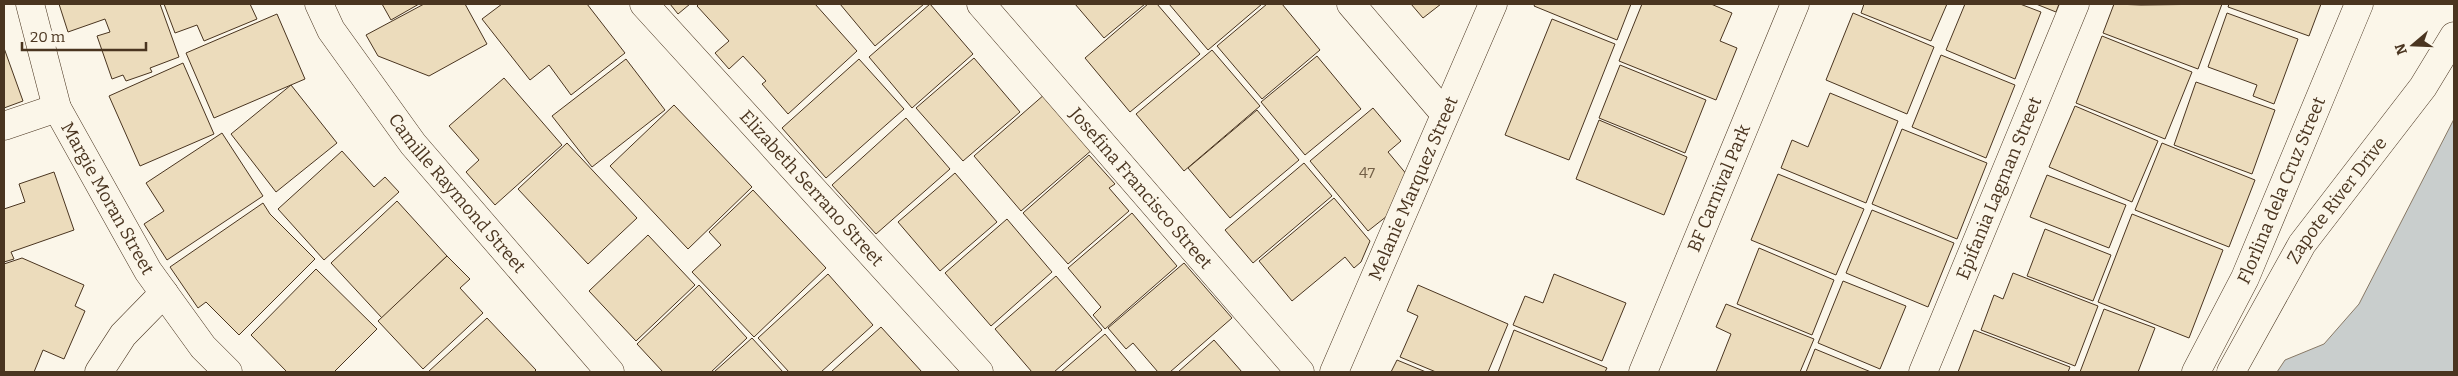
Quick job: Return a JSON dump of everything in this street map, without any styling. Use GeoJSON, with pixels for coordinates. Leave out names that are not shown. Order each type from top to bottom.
{"type":"FeatureCollection","features":[{"type":"Feature","properties":{"kind":"street","name":"Margie Moran Street"},"geometry":{"type":"LineString","coordinates":[[30,4],[57,108],[143,263],[204,347],[228,372]]}},
{"type":"Feature","properties":{"kind":"street","name":"Camille Raymond Street"},"geometry":{"type":"LineString","coordinates":[[319,4],[331,30],[413,144],[610,372]]}},
{"type":"Feature","properties":{"kind":"street","name":"Elizabeth Serrano Street"},"geometry":{"type":"LineString","coordinates":[[644,4],[979,372]]}},
{"type":"Feature","properties":{"kind":"street","name":"Josefina Francisco Street"},"geometry":{"type":"LineString","coordinates":[[981,4],[1300,372]]}},
{"type":"Feature","properties":{"kind":"street"},"geometry":{"type":"LineString","coordinates":[[1351,4],[1444,113]]}},
{"type":"Feature","properties":{"kind":"street","name":"Melanie Marquez Street"},"geometry":{"type":"LineString","coordinates":[[1334,372],[1492,4]]}},
{"type":"Feature","properties":{"kind":"street","name":"BF Carnival Park"},"geometry":{"type":"LineString","coordinates":[[1643,372],[1795,4]]}},
{"type":"Feature","properties":{"kind":"street","name":"Epifania Lagman Street"},"geometry":{"type":"LineString","coordinates":[[1923,372],[2075,4]]}},
{"type":"Feature","properties":{"kind":"street","name":"Florlina dela Cruz Street"},"geometry":{"type":"LineString","coordinates":[[2196,372],[2245,278],[2359,4]]}},
{"type":"Feature","properties":{"kind":"street","name":"Zapote River Drive"},"geometry":{"type":"LineString","coordinates":[[2231,372],[2302,244],[2423,87],[2454,36]]}},
{"type":"Feature","properties":{"kind":"street"},"geometry":{"type":"LineString","coordinates":[[4,126],[57,108]]}},
{"type":"Feature","properties":{"kind":"street"},"geometry":{"type":"LineString","coordinates":[[99,372],[123,334],[164,293]]}},
{"type":"Feature","properties":{"kind":"shaded area"},"geometry":{"type":"Polygon","coordinates":[[[2454,119],[2454,372],[2277,372],[2285,360],[2324,344],[2359,304],[2454,119]]]}},
{"type":"Feature","properties":{"kind":"building"},"geometry":{"type":"Polygon","coordinates":[[[59,4],[160,4],[179,57],[150,68],[152,72],[126,81],[123,75],[112,79],[97,36],[110,32],[105,19],[68,32],[59,4]]]}},
{"type":"Feature","properties":{"kind":"building"},"geometry":{"type":"Polygon","coordinates":[[[164,4],[250,4],[257,19],[204,41],[197,25],[175,33],[164,4]]]}},
{"type":"Feature","properties":{"kind":"building"},"geometry":{"type":"Polygon","coordinates":[[[382,4],[419,4],[391,20],[382,4]]]}},
{"type":"Feature","properties":{"kind":"building"},"geometry":{"type":"Polygon","coordinates":[[[424,4],[465,4],[487,44],[429,76],[378,56],[366,35],[424,4]]]}},
{"type":"Feature","properties":{"kind":"building"},"geometry":{"type":"Polygon","coordinates":[[[502,4],[587,4],[625,53],[571,95],[549,65],[530,80],[482,19],[502,4]]]}},
{"type":"Feature","properties":{"kind":"building"},"geometry":{"type":"Polygon","coordinates":[[[670,4],[690,4],[678,14],[670,4]]]}},
{"type":"Feature","properties":{"kind":"building"},"geometry":{"type":"Polygon","coordinates":[[[699,4],[815,4],[857,51],[788,114],[762,84],[766,81],[743,56],[729,69],[715,53],[729,41],[697,6],[699,4]]]}},
{"type":"Feature","properties":{"kind":"building"},"geometry":{"type":"Polygon","coordinates":[[[840,4],[924,4],[875,46],[840,4]]]}},
{"type":"Feature","properties":{"kind":"building"},"geometry":{"type":"Polygon","coordinates":[[[930,4],[973,54],[912,108],[869,57],[930,4]]]}},
{"type":"Feature","properties":{"kind":"building"},"geometry":{"type":"Polygon","coordinates":[[[1075,4],[1145,4],[1104,38],[1075,4]]]}},
{"type":"Feature","properties":{"kind":"building"},"geometry":{"type":"Polygon","coordinates":[[[1148,4],[1157,4],[1200,54],[1130,112],[1085,58],[1148,4]]]}},
{"type":"Feature","properties":{"kind":"building"},"geometry":{"type":"Polygon","coordinates":[[[1169,4],[1262,4],[1208,50],[1169,4]]]}},
{"type":"Feature","properties":{"kind":"building"},"geometry":{"type":"Polygon","coordinates":[[[1267,4],[1282,4],[1320,50],[1262,99],[1217,46],[1267,4]]]}},
{"type":"Feature","properties":{"kind":"building"},"geometry":{"type":"Polygon","coordinates":[[[1411,4],[1441,4],[1423,18],[1411,4]]]}},
{"type":"Feature","properties":{"kind":"building"},"geometry":{"type":"Polygon","coordinates":[[[1535,4],[1631,4],[1617,40],[1534,6],[1535,4]]]}},
{"type":"Feature","properties":{"kind":"building"},"geometry":{"type":"Polygon","coordinates":[[[1642,4],[1711,4],[1732,13],[1720,41],[1737,48],[1716,100],[1619,61],[1642,4]]]}},
{"type":"Feature","properties":{"kind":"building"},"geometry":{"type":"Polygon","coordinates":[[[1864,4],[1947,4],[1931,41],[1861,13],[1864,4]]]}},
{"type":"Feature","properties":{"kind":"building"},"geometry":{"type":"Polygon","coordinates":[[[1965,4],[2020,4],[2041,12],[2015,79],[1946,50],[1965,4]]]}},
{"type":"Feature","properties":{"kind":"building"},"geometry":{"type":"Polygon","coordinates":[[[2036,4],[2059,4],[2056,12],[2036,4]]]}},
{"type":"Feature","properties":{"kind":"building"},"geometry":{"type":"Polygon","coordinates":[[[2114,4],[2222,4],[2198,69],[2103,33],[2114,4]]]}},
{"type":"Feature","properties":{"kind":"building"},"geometry":{"type":"Polygon","coordinates":[[[2229,4],[2321,4],[2309,36],[2228,7],[2229,4]]]}},
{"type":"Feature","properties":{"kind":"building"},"geometry":{"type":"Polygon","coordinates":[[[1853,13],[1934,47],[1907,114],[1826,80],[1853,13]]]}},
{"type":"Feature","properties":{"kind":"building"},"geometry":{"type":"Polygon","coordinates":[[[2227,13],[2298,39],[2274,104],[2253,96],[2257,85],[2208,67],[2227,13]]]}},
{"type":"Feature","properties":{"kind":"building"},"geometry":{"type":"Polygon","coordinates":[[[277,14],[305,79],[214,118],[186,53],[277,14]]]}},
{"type":"Feature","properties":{"kind":"building"},"geometry":{"type":"Polygon","coordinates":[[[1552,19],[1615,44],[1569,160],[1505,135],[1552,19]]]}},
{"type":"Feature","properties":{"kind":"building"},"geometry":{"type":"Polygon","coordinates":[[[2102,36],[2192,72],[2165,139],[2076,103],[2102,36]]]}},
{"type":"Feature","properties":{"kind":"building"},"geometry":{"type":"Polygon","coordinates":[[[4,48],[23,101],[4,108],[4,48]]]}},
{"type":"Feature","properties":{"kind":"building"},"geometry":{"type":"Polygon","coordinates":[[[1212,50],[1260,106],[1184,171],[1136,114],[1212,50]]]}},
{"type":"Feature","properties":{"kind":"building"},"geometry":{"type":"Polygon","coordinates":[[[1941,55],[2015,85],[1986,158],[1912,127],[1941,55]]]}},
{"type":"Feature","properties":{"kind":"building"},"geometry":{"type":"Polygon","coordinates":[[[1317,56],[1361,109],[1305,155],[1261,102],[1317,56]]]}},
{"type":"Feature","properties":{"kind":"building"},"geometry":{"type":"Polygon","coordinates":[[[974,58],[1020,112],[963,161],[916,108],[974,58]]]}},
{"type":"Feature","properties":{"kind":"building"},"geometry":{"type":"Polygon","coordinates":[[[626,59],[665,110],[592,167],[552,116],[626,59]]]}},
{"type":"Feature","properties":{"kind":"building"},"geometry":{"type":"Polygon","coordinates":[[[859,59],[904,109],[826,178],[782,128],[859,59]]]}},
{"type":"Feature","properties":{"kind":"building"},"geometry":{"type":"Polygon","coordinates":[[[183,63],[214,134],[140,166],[109,96],[183,63]]]}},
{"type":"Feature","properties":{"kind":"building"},"geometry":{"type":"Polygon","coordinates":[[[1620,65],[1706,100],[1685,153],[1599,118],[1620,65]]]}},
{"type":"Feature","properties":{"kind":"building"},"geometry":{"type":"Polygon","coordinates":[[[504,78],[562,145],[495,205],[466,172],[479,160],[449,126],[504,78]]]}},
{"type":"Feature","properties":{"kind":"building"},"geometry":{"type":"Polygon","coordinates":[[[2196,82],[2275,110],[2252,174],[2174,145],[2196,82]]]}},
{"type":"Feature","properties":{"kind":"building"},"geometry":{"type":"Polygon","coordinates":[[[291,85],[337,143],[276,192],[231,134],[291,85]]]}},
{"type":"Feature","properties":{"kind":"building"},"geometry":{"type":"Polygon","coordinates":[[[1830,93],[1898,121],[1866,203],[1781,168],[1792,140],[1808,147],[1830,93]]]}},
{"type":"Feature","properties":{"kind":"building"},"geometry":{"type":"Polygon","coordinates":[[[1045,94],[1093,149],[1021,211],[974,156],[1045,94]]]}},
{"type":"Feature","properties":{"kind":"building"},"geometry":{"type":"Polygon","coordinates":[[[674,105],[752,187],[688,249],[610,166],[674,105]]]}},
{"type":"Feature","properties":{"kind":"building"},"geometry":{"type":"Polygon","coordinates":[[[2075,106],[2158,141],[2132,202],[2049,167],[2075,106]]]}},
{"type":"Feature","properties":{"kind":"building"},"geometry":{"type":"Polygon","coordinates":[[[1373,108],[1401,141],[1388,152],[1408,176],[1387,216],[1368,231],[1310,161],[1373,108]]]}},
{"type":"Feature","properties":{"kind":"building"},"geometry":{"type":"Polygon","coordinates":[[[1257,110],[1299,160],[1230,218],[1188,168],[1257,110]]]}},
{"type":"Feature","properties":{"kind":"building"},"geometry":{"type":"Polygon","coordinates":[[[906,118],[950,169],[876,234],[832,185],[906,118]]]}},
{"type":"Feature","properties":{"kind":"building"},"geometry":{"type":"Polygon","coordinates":[[[1599,120],[1687,157],[1664,215],[1576,179],[1599,120]]]}},
{"type":"Feature","properties":{"kind":"building"},"geometry":{"type":"Polygon","coordinates":[[[1902,129],[1987,163],[1957,239],[1872,204],[1902,129]]]}},
{"type":"Feature","properties":{"kind":"building"},"geometry":{"type":"Polygon","coordinates":[[[222,133],[263,196],[167,260],[144,224],[164,211],[146,183],[222,133]]]}},
{"type":"Feature","properties":{"kind":"building"},"geometry":{"type":"Polygon","coordinates":[[[567,143],[637,218],[588,264],[518,189],[567,143]]]}},
{"type":"Feature","properties":{"kind":"building"},"geometry":{"type":"Polygon","coordinates":[[[2162,143],[2255,180],[2229,247],[2135,210],[2162,143]]]}},
{"type":"Feature","properties":{"kind":"building"},"geometry":{"type":"Polygon","coordinates":[[[342,151],[374,187],[385,177],[399,192],[324,260],[278,209],[342,151]]]}},
{"type":"Feature","properties":{"kind":"building"},"geometry":{"type":"Polygon","coordinates":[[[1089,155],[1115,184],[1109,188],[1129,211],[1068,264],[1023,213],[1089,155]]]}},
{"type":"Feature","properties":{"kind":"building"},"geometry":{"type":"Polygon","coordinates":[[[1304,163],[1332,196],[1253,263],[1225,230],[1304,163]]]}},
{"type":"Feature","properties":{"kind":"building"},"geometry":{"type":"Polygon","coordinates":[[[54,172],[74,230],[11,252],[14,259],[4,262],[4,209],[25,202],[19,184],[54,172]]]}},
{"type":"Feature","properties":{"kind":"building"},"geometry":{"type":"Polygon","coordinates":[[[955,173],[997,222],[940,271],[898,222],[955,173]]]}},
{"type":"Feature","properties":{"kind":"building"},"geometry":{"type":"Polygon","coordinates":[[[1778,174],[1864,209],[1836,275],[1751,240],[1778,174]]]}},
{"type":"Feature","properties":{"kind":"building"},"geometry":{"type":"Polygon","coordinates":[[[2047,175],[2126,205],[2109,248],[2030,217],[2047,175]]]}},
{"type":"Feature","properties":{"kind":"building"},"geometry":{"type":"Polygon","coordinates":[[[753,190],[826,268],[754,337],[692,272],[721,245],[709,232],[753,190]]]}},
{"type":"Feature","properties":{"kind":"building"},"geometry":{"type":"Polygon","coordinates":[[[1334,198],[1370,241],[1361,262],[1354,268],[1345,257],[1292,301],[1259,261],[1334,198]]]}},
{"type":"Feature","properties":{"kind":"building"},"geometry":{"type":"Polygon","coordinates":[[[397,201],[447,256],[382,318],[331,263],[397,201]]]}},
{"type":"Feature","properties":{"kind":"building"},"geometry":{"type":"Polygon","coordinates":[[[263,203],[270,214],[315,259],[239,335],[206,302],[198,308],[170,267],[263,203]]]}},
{"type":"Feature","properties":{"kind":"building"},"geometry":{"type":"Polygon","coordinates":[[[1872,210],[1954,243],[1928,307],[1846,273],[1872,210]]]}},
{"type":"Feature","properties":{"kind":"building"},"geometry":{"type":"Polygon","coordinates":[[[1132,213],[1177,266],[1105,329],[1093,315],[1101,307],[1068,268],[1132,213]]]}},
{"type":"Feature","properties":{"kind":"building"},"geometry":{"type":"Polygon","coordinates":[[[2132,214],[2223,250],[2189,338],[2098,302],[2132,214]]]}},
{"type":"Feature","properties":{"kind":"building"},"geometry":{"type":"Polygon","coordinates":[[[1007,219],[1052,272],[991,326],[945,273],[1007,219]]]}},
{"type":"Feature","properties":{"kind":"building"},"geometry":{"type":"Polygon","coordinates":[[[2045,229],[2111,255],[2093,301],[2027,276],[2045,229]]]}},
{"type":"Feature","properties":{"kind":"building"},"geometry":{"type":"Polygon","coordinates":[[[648,235],[695,285],[636,341],[589,291],[648,235]]]}},
{"type":"Feature","properties":{"kind":"building"},"geometry":{"type":"Polygon","coordinates":[[[1759,248],[1834,280],[1812,335],[1737,304],[1759,248]]]}},
{"type":"Feature","properties":{"kind":"building"},"geometry":{"type":"Polygon","coordinates":[[[447,256],[470,279],[460,288],[483,313],[423,369],[378,321],[447,256]]]}},
{"type":"Feature","properties":{"kind":"building"},"geometry":{"type":"Polygon","coordinates":[[[22,258],[84,285],[75,306],[85,311],[64,359],[43,350],[34,372],[4,372],[4,264],[22,258]]]}},
{"type":"Feature","properties":{"kind":"building"},"geometry":{"type":"Polygon","coordinates":[[[1184,263],[1232,318],[1170,372],[1158,372],[1133,343],[1126,349],[1108,328],[1184,263]]]}},
{"type":"Feature","properties":{"kind":"building"},"geometry":{"type":"Polygon","coordinates":[[[316,269],[377,329],[334,372],[287,372],[251,335],[316,269]]]}},
{"type":"Feature","properties":{"kind":"building"},"geometry":{"type":"Polygon","coordinates":[[[2013,273],[2098,306],[2075,366],[1981,330],[1994,295],[2003,299],[2013,273]]]}},
{"type":"Feature","properties":{"kind":"building"},"geometry":{"type":"Polygon","coordinates":[[[828,274],[873,325],[821,372],[789,372],[758,338],[828,274]]]}},
{"type":"Feature","properties":{"kind":"building"},"geometry":{"type":"Polygon","coordinates":[[[1554,274],[1626,303],[1602,361],[1513,325],[1525,296],[1543,303],[1554,274]]]}},
{"type":"Feature","properties":{"kind":"building"},"geometry":{"type":"Polygon","coordinates":[[[1056,276],[1102,330],[1054,372],[1032,372],[995,329],[1056,276]]]}},
{"type":"Feature","properties":{"kind":"building"},"geometry":{"type":"Polygon","coordinates":[[[1843,281],[1906,306],[1880,369],[1818,343],[1843,281]]]}},
{"type":"Feature","properties":{"kind":"building"},"geometry":{"type":"Polygon","coordinates":[[[699,285],[747,338],[711,372],[663,372],[637,344],[699,285]]]}},
{"type":"Feature","properties":{"kind":"building"},"geometry":{"type":"Polygon","coordinates":[[[1418,285],[1508,324],[1488,372],[1436,372],[1400,357],[1418,316],[1407,311],[1418,285]]]}},
{"type":"Feature","properties":{"kind":"building"},"geometry":{"type":"Polygon","coordinates":[[[1726,304],[1814,339],[1800,372],[1716,372],[1731,334],[1716,327],[1726,304]]]}},
{"type":"Feature","properties":{"kind":"building"},"geometry":{"type":"Polygon","coordinates":[[[2104,309],[2155,328],[2138,372],[2080,372],[2104,309]]]}},
{"type":"Feature","properties":{"kind":"building"},"geometry":{"type":"Polygon","coordinates":[[[487,318],[536,370],[534,372],[428,372],[487,318]]]}},
{"type":"Feature","properties":{"kind":"building"},"geometry":{"type":"Polygon","coordinates":[[[881,327],[922,372],[831,372],[881,327]]]}},
{"type":"Feature","properties":{"kind":"building"},"geometry":{"type":"Polygon","coordinates":[[[1514,330],[1607,368],[1605,372],[1498,372],[1514,330]]]}},
{"type":"Feature","properties":{"kind":"building"},"geometry":{"type":"Polygon","coordinates":[[[1974,330],[2070,367],[2068,372],[1958,372],[1974,330]]]}},
{"type":"Feature","properties":{"kind":"building"},"geometry":{"type":"Polygon","coordinates":[[[1105,334],[1137,372],[1061,372],[1105,334]]]}},
{"type":"Feature","properties":{"kind":"building"},"geometry":{"type":"Polygon","coordinates":[[[752,338],[783,372],[714,372],[752,338]]]}},
{"type":"Feature","properties":{"kind":"building"},"geometry":{"type":"Polygon","coordinates":[[[1214,340],[1242,372],[1178,372],[1214,340]]]}},
{"type":"Feature","properties":{"kind":"building"},"geometry":{"type":"Polygon","coordinates":[[[1815,349],[1871,372],[1806,372],[1815,349]]]}},
{"type":"Feature","properties":{"kind":"building"},"geometry":{"type":"Polygon","coordinates":[[[1397,360],[1426,372],[1391,372],[1397,360]]]}}]}
